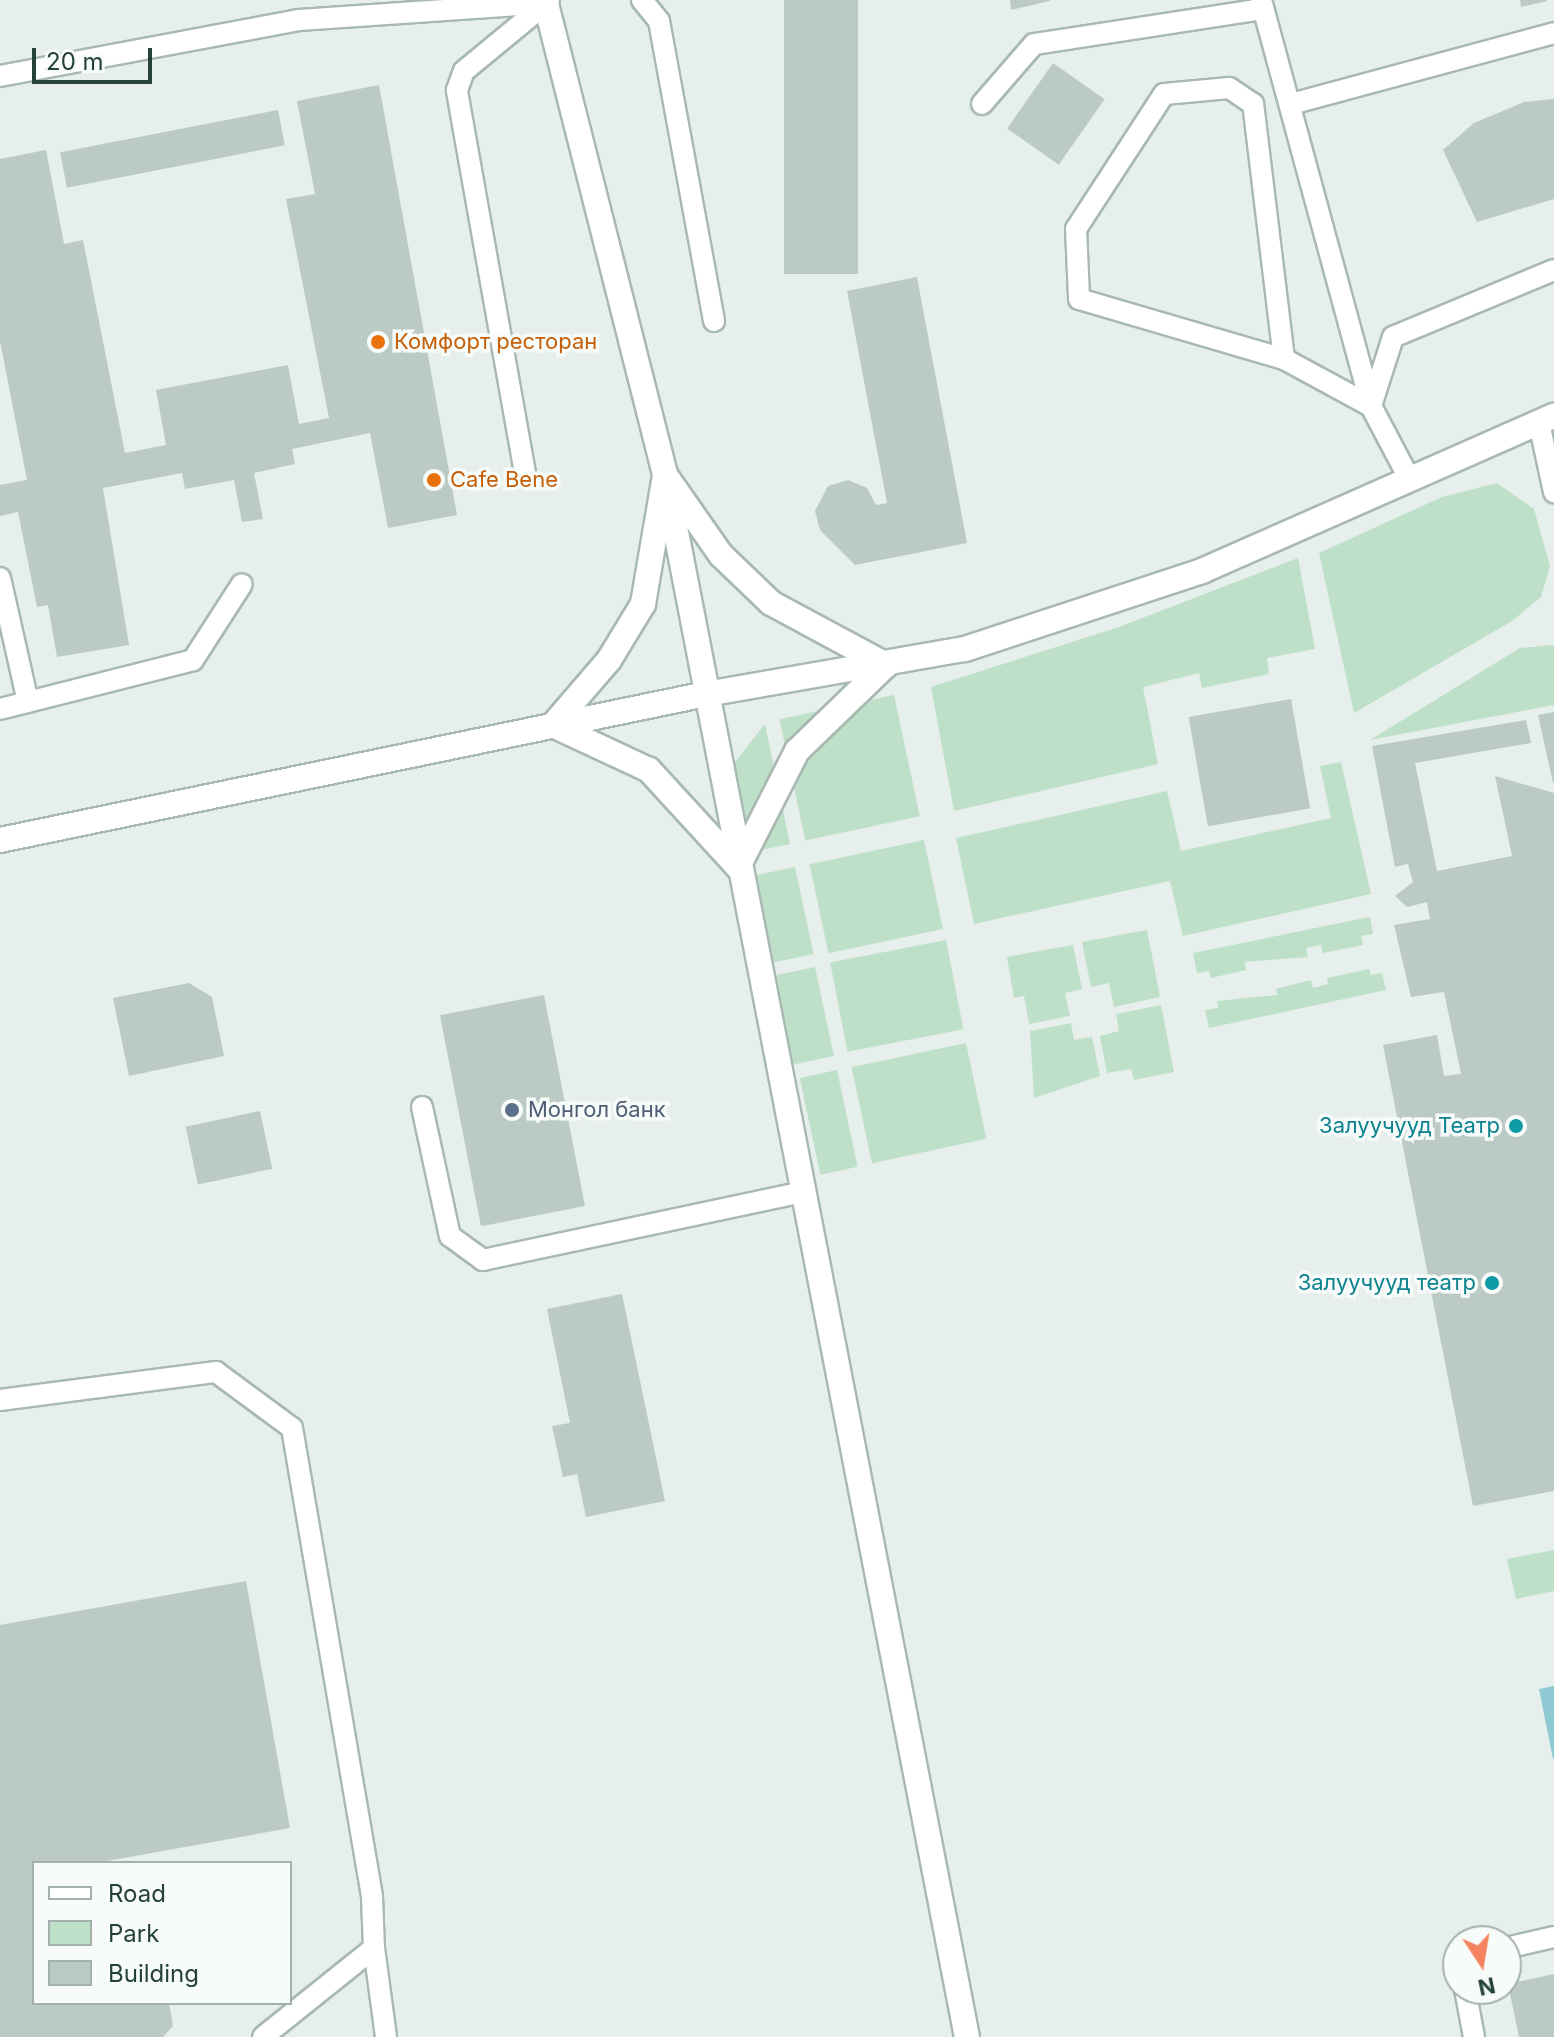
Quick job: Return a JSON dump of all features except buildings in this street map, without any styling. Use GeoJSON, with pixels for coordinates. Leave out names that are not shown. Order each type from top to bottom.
{"type":"FeatureCollection","features":[{"type":"Feature","properties":{"kind":"main road"},"geometry":{"type":"LineString","coordinates":[[547,1],[665,475],[738,867],[967,2037]]}},
{"type":"Feature","properties":{"kind":"main road"},"geometry":{"type":"LineString","coordinates":[[0,840],[706,694],[965,649],[1202,571],[1546,419]]}},
{"type":"Feature","properties":{"kind":"main road"},"geometry":{"type":"LineString","coordinates":[[665,475],[721,555],[771,603],[886,665]]}},
{"type":"Feature","properties":{"kind":"main road"},"geometry":{"type":"LineString","coordinates":[[553,725],[609,660],[643,604],[665,475]]}},
{"type":"Feature","properties":{"kind":"main road"},"geometry":{"type":"LineString","coordinates":[[738,867],[797,751],[886,665]]}},
{"type":"Feature","properties":{"kind":"main road"},"geometry":{"type":"LineString","coordinates":[[553,725],[649,770],[738,867]]}},
{"type":"Feature","properties":{"kind":"lane"},"geometry":{"type":"LineString","coordinates":[[642,0],[659,21],[714,321]]}},
{"type":"Feature","properties":{"kind":"lane"},"geometry":{"type":"LineString","coordinates":[[1,71],[295,10],[547,1]]}},
{"type":"Feature","properties":{"kind":"lane"},"geometry":{"type":"LineString","coordinates":[[525,473],[457,90],[464,71],[547,1]]}},
{"type":"Feature","properties":{"kind":"lane"},"geometry":{"type":"LineString","coordinates":[[982,104],[1034,44],[1262,4],[1371,406],[1410,480]]}},
{"type":"Feature","properties":{"kind":"lane"},"geometry":{"type":"LineString","coordinates":[[1291,104],[1554,33]]}},
{"type":"Feature","properties":{"kind":"lane"},"geometry":{"type":"LineString","coordinates":[[1284,359],[1253,104],[1229,88],[1164,94],[1076,229],[1079,299],[1284,359],[1371,406]]}},
{"type":"Feature","properties":{"kind":"lane"},"geometry":{"type":"LineString","coordinates":[[1371,406],[1393,337],[1554,270]]}},
{"type":"Feature","properties":{"kind":"lane"},"geometry":{"type":"LineString","coordinates":[[1546,419],[1554,492]]}},
{"type":"Feature","properties":{"kind":"lane"},"geometry":{"type":"LineString","coordinates":[[0,578],[28,702]]}},
{"type":"Feature","properties":{"kind":"lane"},"geometry":{"type":"LineString","coordinates":[[0,709],[193,660],[242,584]]}},
{"type":"Feature","properties":{"kind":"lane"},"geometry":{"type":"LineString","coordinates":[[422,1107],[450,1236],[483,1260],[804,1192]]}},
{"type":"Feature","properties":{"kind":"lane"},"geometry":{"type":"LineString","coordinates":[[0,1400],[216,1372],[292,1428],[386,2037]]}},
{"type":"Feature","properties":{"kind":"lane"},"geometry":{"type":"LineString","coordinates":[[1522,1944],[1554,1937]]}},
{"type":"Feature","properties":{"kind":"lane"},"geometry":{"type":"LineString","coordinates":[[263,2037],[374,1948]]}},
{"type":"Feature","properties":{"kind":"lane"},"geometry":{"type":"LineString","coordinates":[[1468,2005],[1474,2037]]}},
{"type":"Feature","properties":{"kind":"green space"},"geometry":{"type":"Polygon","coordinates":[[[1497,483],[1534,509],[1550,566],[1541,597],[1512,621],[1354,713],[1319,553],[1442,497],[1497,483]]]}},
{"type":"Feature","properties":{"kind":"green space"},"geometry":{"type":"Polygon","coordinates":[[[1298,558],[1315,649],[1267,658],[1269,674],[1202,688],[1199,673],[1143,687],[1158,764],[954,811],[931,687],[1119,627],[1298,558]]]}},
{"type":"Feature","properties":{"kind":"green space"},"geometry":{"type":"Polygon","coordinates":[[[1554,645],[1554,705],[1370,740],[1520,648],[1554,645]]]}},
{"type":"Feature","properties":{"kind":"green space"},"geometry":{"type":"Polygon","coordinates":[[[894,695],[920,816],[805,841],[780,719],[894,695]]]}},
{"type":"Feature","properties":{"kind":"green space"},"geometry":{"type":"Polygon","coordinates":[[[765,724],[790,844],[746,853],[735,762],[765,724]]]}},
{"type":"Feature","properties":{"kind":"green space"},"geometry":{"type":"Polygon","coordinates":[[[1341,762],[1371,894],[1183,936],[1170,881],[974,924],[956,838],[1167,791],[1181,851],[1331,818],[1320,766],[1341,762]]]}},
{"type":"Feature","properties":{"kind":"green space"},"geometry":{"type":"Polygon","coordinates":[[[924,840],[943,929],[828,953],[810,864],[924,840]]]}},
{"type":"Feature","properties":{"kind":"green space"},"geometry":{"type":"Polygon","coordinates":[[[795,867],[814,954],[769,964],[750,877],[795,867]]]}},
{"type":"Feature","properties":{"kind":"green space"},"geometry":{"type":"Polygon","coordinates":[[[1370,917],[1373,934],[1361,936],[1363,945],[1323,953],[1321,945],[1306,948],[1308,957],[1245,962],[1246,970],[1211,978],[1209,971],[1197,973],[1193,953],[1370,917]]]}},
{"type":"Feature","properties":{"kind":"green space"},"geometry":{"type":"Polygon","coordinates":[[[1147,930],[1160,997],[1114,1007],[1109,983],[1091,987],[1082,942],[1147,930]]]}},
{"type":"Feature","properties":{"kind":"green space"},"geometry":{"type":"Polygon","coordinates":[[[946,940],[963,1029],[848,1052],[830,963],[946,940]]]}},
{"type":"Feature","properties":{"kind":"green space"},"geometry":{"type":"Polygon","coordinates":[[[1073,945],[1082,989],[1065,993],[1070,1016],[1029,1024],[1024,996],[1014,998],[1007,957],[1073,945]]]}},
{"type":"Feature","properties":{"kind":"green space"},"geometry":{"type":"Polygon","coordinates":[[[815,967],[834,1056],[790,1065],[771,976],[815,967]]]}},
{"type":"Feature","properties":{"kind":"green space"},"geometry":{"type":"Polygon","coordinates":[[[1369,969],[1371,975],[1382,973],[1386,990],[1209,1028],[1205,1010],[1218,1008],[1217,1001],[1277,995],[1276,989],[1311,980],[1313,988],[1328,984],[1327,978],[1369,969]]]}},
{"type":"Feature","properties":{"kind":"green space"},"geometry":{"type":"Polygon","coordinates":[[[1161,1005],[1174,1072],[1134,1080],[1131,1069],[1107,1073],[1100,1036],[1119,1031],[1116,1014],[1161,1005]]]}},
{"type":"Feature","properties":{"kind":"green space"},"geometry":{"type":"Polygon","coordinates":[[[1071,1023],[1074,1040],[1092,1037],[1100,1076],[1034,1098],[1030,1031],[1071,1023]]]}},
{"type":"Feature","properties":{"kind":"green space"},"geometry":{"type":"Polygon","coordinates":[[[966,1043],[986,1139],[872,1163],[852,1067],[966,1043]]]}},
{"type":"Feature","properties":{"kind":"green space"},"geometry":{"type":"Polygon","coordinates":[[[837,1070],[858,1167],[820,1175],[800,1078],[837,1070]]]}},
{"type":"Feature","properties":{"kind":"green space"},"geometry":{"type":"Polygon","coordinates":[[[1554,1550],[1554,1591],[1516,1599],[1507,1559],[1554,1550]]]}},
{"type":"Feature","properties":{"kind":"water"},"geometry":{"type":"Polygon","coordinates":[[[1554,1686],[1554,1759],[1553,1759],[1539,1689],[1554,1686]]]}},
{"type":"Feature","properties":{"kind":"place","name":"Комфорт ресторан"},"geometry":{"type":"Point","coordinates":[378,342]}},
{"type":"Feature","properties":{"kind":"place","name":"Cafe Bene"},"geometry":{"type":"Point","coordinates":[434,480]}},
{"type":"Feature","properties":{"kind":"place","name":"Монгол банк"},"geometry":{"type":"Point","coordinates":[512,1110]}},
{"type":"Feature","properties":{"kind":"place","name":"Залуучууд Театр"},"geometry":{"type":"Point","coordinates":[1516,1126]}},
{"type":"Feature","properties":{"kind":"place","name":"Залуучууд театр"},"geometry":{"type":"Point","coordinates":[1492,1283]}}]}
